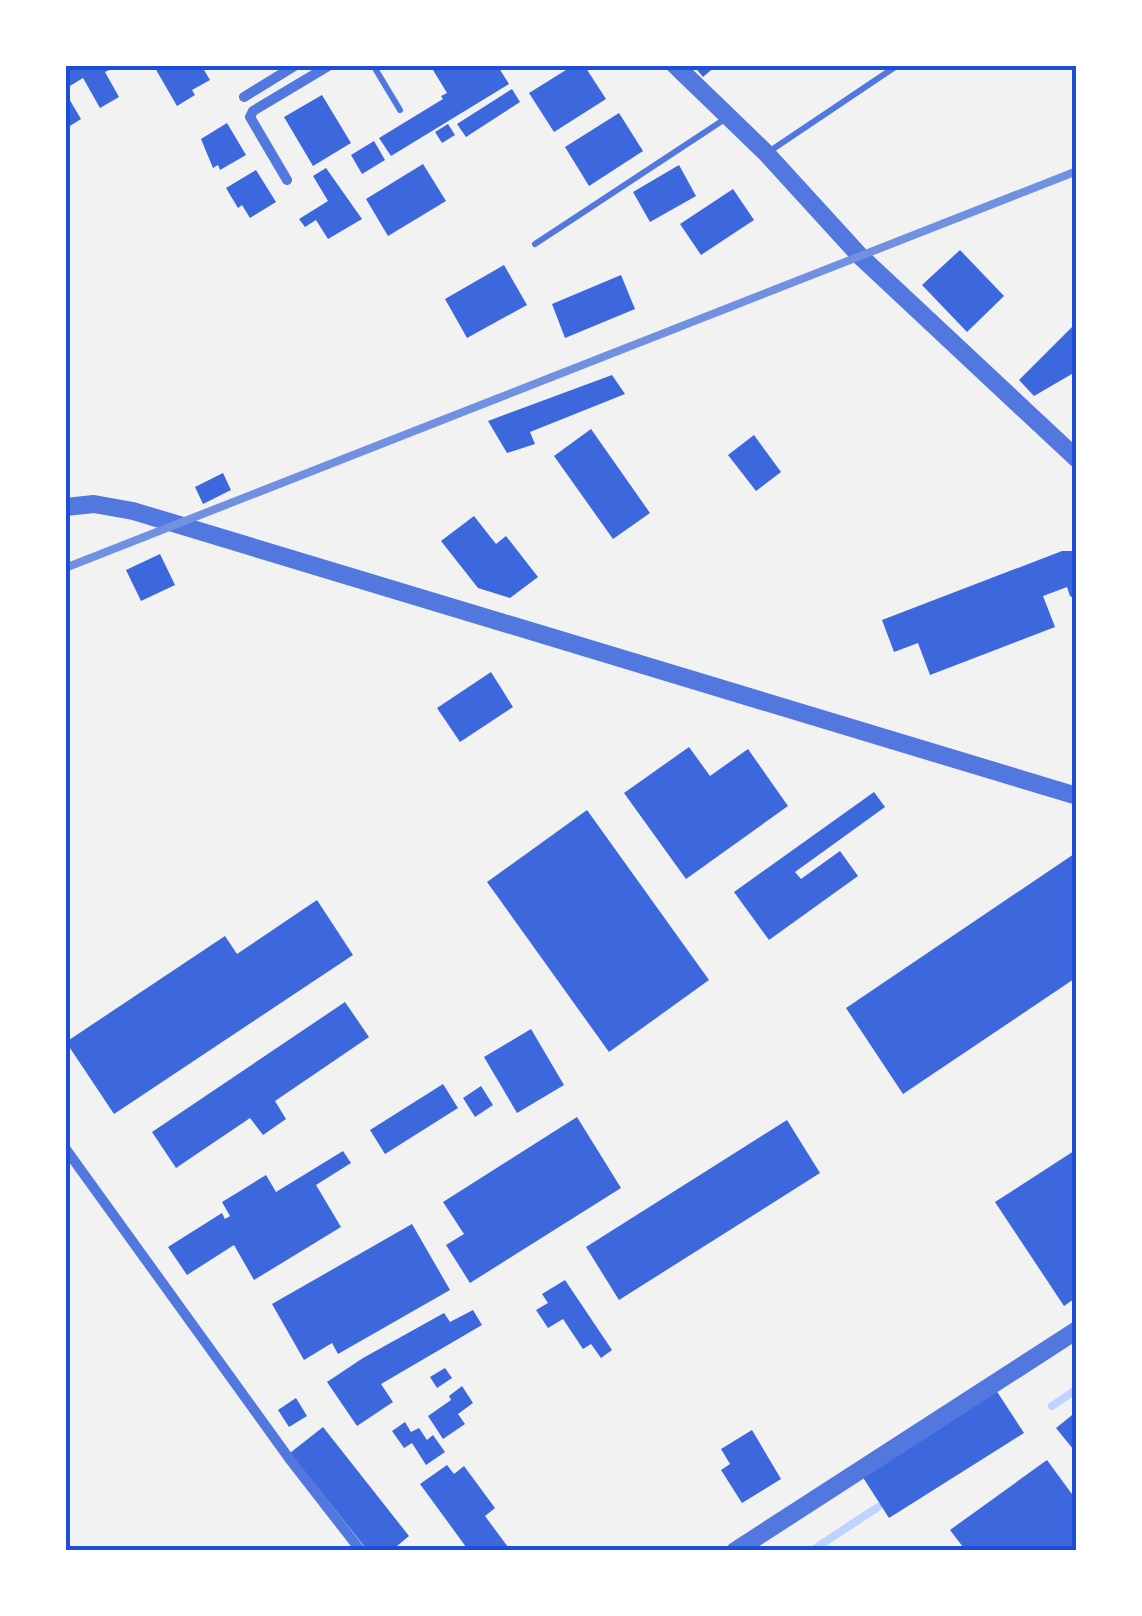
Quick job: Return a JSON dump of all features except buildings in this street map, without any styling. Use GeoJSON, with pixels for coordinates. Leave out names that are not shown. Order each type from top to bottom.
{"type":"FeatureCollection","features":[{"type":"Feature","properties":{"kind":"street"},"geometry":{"type":"LineString","coordinates":[[244,97],[296,65]]}},
{"type":"Feature","properties":{"kind":"street"},"geometry":{"type":"LineString","coordinates":[[287,180],[250,117],[330,65]]}},
{"type":"Feature","properties":{"kind":"street"},"geometry":{"type":"LineString","coordinates":[[674,65],[766,153],[861,257],[1077,459]]}},
{"type":"Feature","properties":{"kind":"street"},"geometry":{"type":"LineString","coordinates":[[65,507],[94,504],[133,511],[1077,796]]}},
{"type":"Feature","properties":{"kind":"street"},"geometry":{"type":"LineString","coordinates":[[65,1148],[291,1461],[361,1551]]}},
{"type":"Feature","properties":{"kind":"street"},"geometry":{"type":"LineString","coordinates":[[736,1551],[1077,1330]]}},
{"type":"Feature","properties":{"kind":"lane"},"geometry":{"type":"LineString","coordinates":[[373,65],[400,110]]}},
{"type":"Feature","properties":{"kind":"lane"},"geometry":{"type":"LineString","coordinates":[[766,153],[898,65]]}},
{"type":"Feature","properties":{"kind":"lane"},"geometry":{"type":"LineString","coordinates":[[535,244],[729,117]]}},
{"type":"Feature","properties":{"kind":"waterway"},"geometry":{"type":"LineString","coordinates":[[1052,1406],[1077,1389]]}},
{"type":"Feature","properties":{"kind":"waterway"},"geometry":{"type":"LineString","coordinates":[[811,1551],[878,1507]]}},
{"type":"Feature","properties":{"kind":"railway"},"geometry":{"type":"LineString","coordinates":[[65,568],[1077,171]]}}]}
